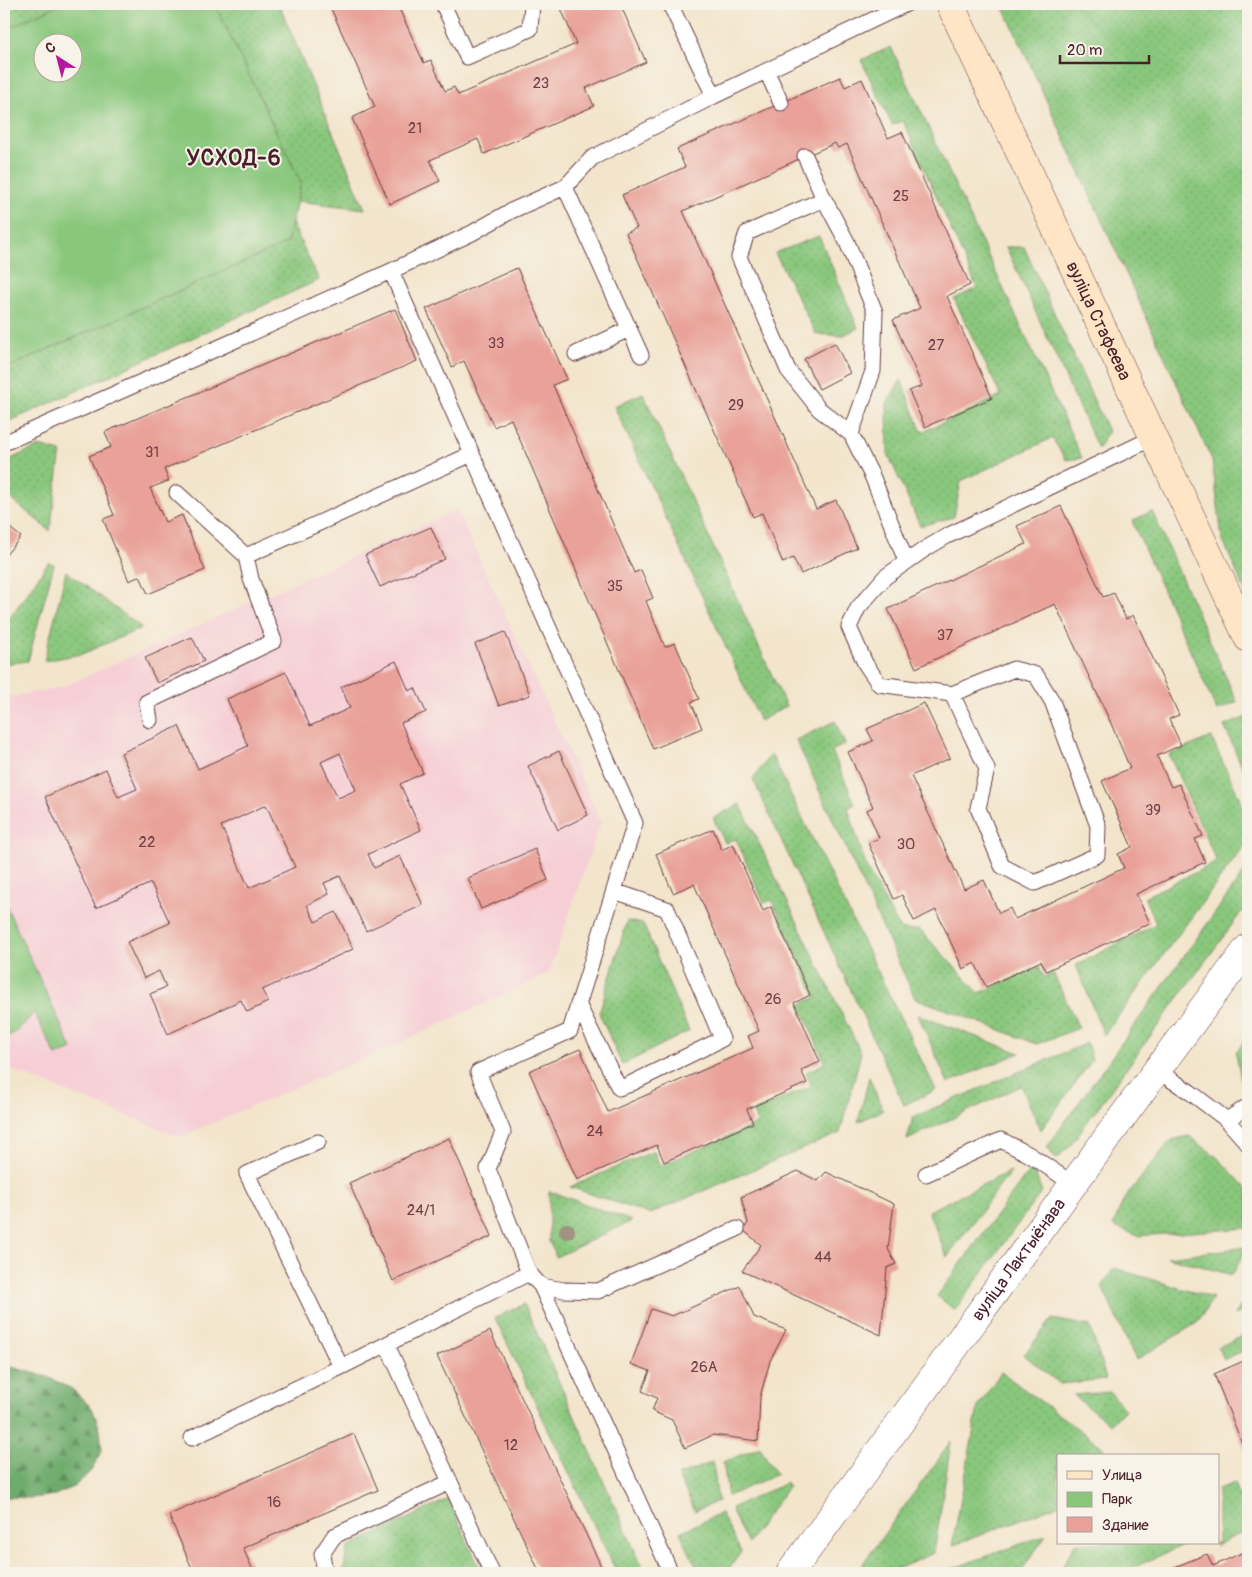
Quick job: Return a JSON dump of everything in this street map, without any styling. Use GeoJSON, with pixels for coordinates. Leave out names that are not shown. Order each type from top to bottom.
{"type":"FeatureCollection","features":[{"type":"Feature","properties":{"kind":"street","name":"вуліца Стафеева"},"geometry":{"type":"LineString","coordinates":[[950,4],[1248,638]]}},
{"type":"Feature","properties":{"kind":"street","name":"вуліца Лактыёнава"},"geometry":{"type":"LineString","coordinates":[[790,1573],[1156,1070],[1248,948]]}},
{"type":"Feature","properties":{"kind":"lane"},"geometry":{"type":"LineString","coordinates":[[443,4],[467,57],[530,29],[532,4]]}},
{"type":"Feature","properties":{"kind":"lane"},"geometry":{"type":"LineString","coordinates":[[670,4],[714,96]]}},
{"type":"Feature","properties":{"kind":"lane"},"geometry":{"type":"LineString","coordinates":[[4,443],[392,271],[472,233],[511,211],[565,187],[592,158],[714,96],[906,4]]}},
{"type":"Feature","properties":{"kind":"lane"},"geometry":{"type":"LineString","coordinates":[[767,72],[781,103]]}},
{"type":"Feature","properties":{"kind":"lane"},"geometry":{"type":"LineString","coordinates":[[805,156],[847,242],[876,312],[873,371],[852,434]]}},
{"type":"Feature","properties":{"kind":"lane"},"geometry":{"type":"LineString","coordinates":[[565,187],[641,355]]}},
{"type":"Feature","properties":{"kind":"lane"},"geometry":{"type":"LineString","coordinates":[[824,198],[747,233],[739,257],[788,370],[819,409],[852,434],[873,478],[906,561]]}},
{"type":"Feature","properties":{"kind":"lane"},"geometry":{"type":"LineString","coordinates":[[392,271],[635,823],[570,1031],[478,1072],[503,1132],[488,1169],[529,1273],[541,1286],[671,1573]]}},
{"type":"Feature","properties":{"kind":"lane"},"geometry":{"type":"LineString","coordinates":[[576,354],[629,329]]}},
{"type":"Feature","properties":{"kind":"lane"},"geometry":{"type":"LineString","coordinates":[[952,694],[987,769],[978,808],[1002,866],[1035,883],[1097,854],[1098,826],[1052,701],[1036,675],[1014,669],[952,694],[879,684],[865,664],[849,627],[858,608],[885,577],[906,561],[947,536],[1155,437]]}},
{"type":"Feature","properties":{"kind":"lane"},"geometry":{"type":"LineString","coordinates":[[246,556],[472,454]]}},
{"type":"Feature","properties":{"kind":"lane"},"geometry":{"type":"LineString","coordinates":[[150,720],[148,702],[274,641],[250,579],[246,556],[177,493]]}},
{"type":"Feature","properties":{"kind":"lane"},"geometry":{"type":"LineString","coordinates":[[578,1004],[619,1088],[722,1039],[667,909],[614,891]]}},
{"type":"Feature","properties":{"kind":"lane"},"geometry":{"type":"LineString","coordinates":[[1156,1070],[1190,1092],[1227,1120],[1248,1144]]}},
{"type":"Feature","properties":{"kind":"lane"},"geometry":{"type":"LineString","coordinates":[[1227,1120],[1248,1106]]}},
{"type":"Feature","properties":{"kind":"lane"},"geometry":{"type":"LineString","coordinates":[[926,1174],[1001,1140],[1030,1155],[1073,1184]]}},
{"type":"Feature","properties":{"kind":"lane"},"geometry":{"type":"LineString","coordinates":[[318,1142],[247,1174],[341,1367]]}},
{"type":"Feature","properties":{"kind":"lane"},"geometry":{"type":"LineString","coordinates":[[541,1286],[564,1290],[598,1291],[737,1229]]}},
{"type":"Feature","properties":{"kind":"lane"},"geometry":{"type":"LineString","coordinates":[[192,1438],[387,1345],[529,1273]]}},
{"type":"Feature","properties":{"kind":"lane"},"geometry":{"type":"LineString","coordinates":[[387,1345],[492,1573]]}},
{"type":"Feature","properties":{"kind":"lane"},"geometry":{"type":"LineString","coordinates":[[324,1573],[322,1554],[334,1536],[450,1482]]}},
{"type":"Feature","properties":{"kind":"shaded area"},"geometry":{"type":"Polygon","coordinates":[[[457,510],[601,822],[549,973],[407,1040],[180,1137],[4,1067],[4,698],[62,687],[457,510]]]}},
{"type":"Feature","properties":{"kind":"green space"},"geometry":{"type":"Polygon","coordinates":[[[61,4],[4,30],[4,5],[61,4]]]}},
{"type":"Feature","properties":{"kind":"green space"},"geometry":{"type":"Polygon","coordinates":[[[61,4],[208,4],[216,7],[301,183],[287,243],[4,369],[4,30],[61,4]]]}},
{"type":"Feature","properties":{"kind":"green space"},"geometry":{"type":"Polygon","coordinates":[[[208,4],[279,4],[365,209],[297,201],[301,183],[216,7],[208,4]]]}},
{"type":"Feature","properties":{"kind":"green space"},"geometry":{"type":"Polygon","coordinates":[[[1002,4],[1248,4],[1248,599],[1222,538],[1212,460],[1002,4]]]}},
{"type":"Feature","properties":{"kind":"green space"},"geometry":{"type":"Polygon","coordinates":[[[891,47],[1082,458],[1066,460],[1052,438],[961,481],[954,517],[920,526],[888,454],[887,403],[901,380],[922,432],[1001,396],[954,299],[977,288],[903,121],[892,125],[861,60],[891,47]]]}},
{"type":"Feature","properties":{"kind":"green space"},"geometry":{"type":"Polygon","coordinates":[[[292,223],[319,280],[4,424],[4,369],[287,243],[292,223]]]}},
{"type":"Feature","properties":{"kind":"green space"},"geometry":{"type":"Polygon","coordinates":[[[819,236],[858,328],[842,336],[816,334],[775,253],[819,236]]]}},
{"type":"Feature","properties":{"kind":"green space"},"geometry":{"type":"Polygon","coordinates":[[[1006,247],[1024,247],[1108,431],[1098,449],[1006,247]]]}},
{"type":"Feature","properties":{"kind":"green space"},"geometry":{"type":"Polygon","coordinates":[[[643,393],[786,706],[760,721],[614,406],[643,393]]]}},
{"type":"Feature","properties":{"kind":"green space"},"geometry":{"type":"Polygon","coordinates":[[[39,446],[61,452],[50,531],[4,493],[4,462],[39,446]]]}},
{"type":"Feature","properties":{"kind":"green space"},"geometry":{"type":"Polygon","coordinates":[[[1152,511],[1237,702],[1217,711],[1132,521],[1152,511]]]}},
{"type":"Feature","properties":{"kind":"green space"},"geometry":{"type":"Polygon","coordinates":[[[48,563],[54,564],[28,661],[4,664],[4,626],[48,563]]]}},
{"type":"Feature","properties":{"kind":"green space"},"geometry":{"type":"Polygon","coordinates":[[[66,571],[142,628],[82,654],[44,661],[66,571]]]}},
{"type":"Feature","properties":{"kind":"green space"},"geometry":{"type":"Polygon","coordinates":[[[1247,717],[1248,720],[1248,780],[1224,726],[1247,717]]]}},
{"type":"Feature","properties":{"kind":"green space"},"geometry":{"type":"Polygon","coordinates":[[[835,721],[845,744],[832,751],[855,804],[848,808],[867,869],[901,930],[920,930],[979,993],[1039,967],[1044,977],[1053,973],[1079,1028],[1037,1044],[915,998],[796,740],[835,721]]]}},
{"type":"Feature","properties":{"kind":"green space"},"geometry":{"type":"Polygon","coordinates":[[[1211,737],[1248,816],[1248,841],[1104,1035],[1076,965],[1156,924],[1144,897],[1217,862],[1169,755],[1211,737]]]}},
{"type":"Feature","properties":{"kind":"green space"},"geometry":{"type":"Polygon","coordinates":[[[771,754],[936,1090],[904,1105],[753,779],[771,754]]]}},
{"type":"Feature","properties":{"kind":"green space"},"geometry":{"type":"Polygon","coordinates":[[[740,804],[861,1053],[840,1133],[649,1214],[570,1187],[654,1151],[660,1166],[757,1124],[753,1112],[811,1086],[806,1072],[825,1063],[800,1005],[816,997],[772,900],[764,903],[736,839],[725,843],[713,818],[740,804]]]}},
{"type":"Feature","properties":{"kind":"green space"},"geometry":{"type":"Polygon","coordinates":[[[1248,867],[1248,903],[1069,1147],[1057,1159],[1047,1147],[1248,867]]]}},
{"type":"Feature","properties":{"kind":"green space"},"geometry":{"type":"Polygon","coordinates":[[[4,901],[72,1049],[56,1056],[34,1012],[21,1027],[4,1038],[4,901]]]}},
{"type":"Feature","properties":{"kind":"green space"},"geometry":{"type":"Polygon","coordinates":[[[627,921],[643,924],[689,1031],[622,1065],[599,1013],[627,921]]]}},
{"type":"Feature","properties":{"kind":"green space"},"geometry":{"type":"Polygon","coordinates":[[[918,1015],[1020,1053],[948,1083],[918,1015]]]}},
{"type":"Feature","properties":{"kind":"green space"},"geometry":{"type":"Polygon","coordinates":[[[1248,1035],[1248,1076],[1241,1080],[1236,1053],[1248,1035]]]}},
{"type":"Feature","properties":{"kind":"green space"},"geometry":{"type":"Polygon","coordinates":[[[1087,1043],[1092,1060],[1041,1130],[1021,1086],[907,1140],[913,1117],[1087,1043]]]}},
{"type":"Feature","properties":{"kind":"green space"},"geometry":{"type":"Polygon","coordinates":[[[869,1077],[883,1110],[858,1122],[869,1077]]]}},
{"type":"Feature","properties":{"kind":"green space"},"geometry":{"type":"Polygon","coordinates":[[[1189,1136],[1217,1157],[1248,1190],[1248,1228],[1138,1236],[1113,1226],[1124,1199],[1171,1140],[1189,1136]]]}},
{"type":"Feature","properties":{"kind":"green space"},"geometry":{"type":"Polygon","coordinates":[[[1011,1171],[947,1257],[928,1211],[1011,1171]]]}},
{"type":"Feature","properties":{"kind":"green space"},"geometry":{"type":"Polygon","coordinates":[[[1029,1171],[1035,1174],[1042,1191],[955,1310],[937,1296],[1029,1171]]]}},
{"type":"Feature","properties":{"kind":"green space"},"geometry":{"type":"Polygon","coordinates":[[[549,1191],[632,1221],[556,1257],[549,1241],[549,1191]]]}},
{"type":"Feature","properties":{"kind":"green space"},"geometry":{"type":"Polygon","coordinates":[[[1248,1247],[1232,1275],[1167,1257],[1248,1247]]]}},
{"type":"Feature","properties":{"kind":"green space"},"geometry":{"type":"Polygon","coordinates":[[[1114,1268],[1213,1298],[1197,1323],[1136,1360],[1102,1287],[1114,1268]]]}},
{"type":"Feature","properties":{"kind":"green space"},"geometry":{"type":"Polygon","coordinates":[[[1248,1294],[1248,1309],[1235,1315],[1248,1294]]]}},
{"type":"Feature","properties":{"kind":"green space"},"geometry":{"type":"Polygon","coordinates":[[[524,1304],[645,1573],[617,1573],[495,1318],[524,1304]]]}},
{"type":"Feature","properties":{"kind":"green space"},"geometry":{"type":"Polygon","coordinates":[[[1052,1319],[1090,1326],[1106,1379],[1060,1384],[1024,1355],[1052,1319]]]}},
{"type":"Feature","properties":{"kind":"green space"},"geometry":{"type":"Polygon","coordinates":[[[1248,1334],[1248,1349],[1223,1360],[1218,1347],[1248,1334]]]}},
{"type":"Feature","properties":{"kind":"green space"},"geometry":{"type":"Polygon","coordinates":[[[4,1365],[48,1377],[72,1389],[92,1408],[100,1429],[102,1451],[91,1471],[75,1486],[55,1495],[32,1498],[4,1497],[4,1365]]]}},
{"type":"Feature","properties":{"kind":"green space"},"geometry":{"type":"Polygon","coordinates":[[[1001,1372],[1104,1448],[1100,1454],[1057,1454],[1057,1505],[952,1546],[978,1407],[1001,1372]]]}},
{"type":"Feature","properties":{"kind":"green space"},"geometry":{"type":"Polygon","coordinates":[[[1110,1392],[1125,1410],[1110,1424],[1073,1395],[1110,1392]]]}},
{"type":"Feature","properties":{"kind":"green space"},"geometry":{"type":"Polygon","coordinates":[[[951,1442],[934,1553],[888,1573],[856,1573],[951,1442]]]}},
{"type":"Feature","properties":{"kind":"green space"},"geometry":{"type":"Polygon","coordinates":[[[760,1447],[777,1474],[728,1496],[723,1462],[760,1447]]]}},
{"type":"Feature","properties":{"kind":"green space"},"geometry":{"type":"Polygon","coordinates":[[[713,1462],[718,1501],[695,1511],[678,1476],[713,1462]]]}},
{"type":"Feature","properties":{"kind":"green space"},"geometry":{"type":"Polygon","coordinates":[[[786,1483],[788,1487],[748,1543],[731,1508],[786,1483]]]}},
{"type":"Feature","properties":{"kind":"green space"},"geometry":{"type":"Polygon","coordinates":[[[1235,1483],[1248,1523],[1248,1529],[1220,1544],[1220,1488],[1235,1483]]]}},
{"type":"Feature","properties":{"kind":"green space"},"geometry":{"type":"Polygon","coordinates":[[[448,1499],[482,1573],[343,1573],[348,1547],[448,1499]]]}},
{"type":"Feature","properties":{"kind":"green space"},"geometry":{"type":"Polygon","coordinates":[[[721,1513],[741,1552],[726,1573],[699,1573],[680,1532],[721,1513]]]}},
{"type":"Feature","properties":{"kind":"green space"},"geometry":{"type":"Polygon","coordinates":[[[1046,1535],[1020,1573],[951,1573],[951,1569],[1046,1535]]]}},
{"type":"Feature","properties":{"kind":"green space"},"geometry":{"type":"Polygon","coordinates":[[[1074,1544],[1186,1544],[1121,1573],[1059,1573],[1074,1544]]]}},
{"type":"Feature","properties":{"kind":"building"},"geometry":{"type":"Polygon","coordinates":[[[329,4],[397,4],[424,63],[431,60],[445,91],[454,87],[458,95],[576,44],[559,4],[620,4],[646,62],[586,88],[594,106],[484,154],[478,139],[430,160],[440,181],[390,204],[352,118],[375,107],[329,4]]]}},
{"type":"Feature","properties":{"kind":"building"},"geometry":{"type":"Polygon","coordinates":[[[840,77],[845,87],[862,79],[888,138],[902,132],[970,285],[947,296],[992,398],[925,427],[909,391],[922,386],[893,320],[920,308],[847,144],[838,148],[835,143],[683,211],[816,509],[836,500],[857,548],[801,574],[793,558],[783,563],[762,513],[753,517],[626,233],[637,228],[622,195],[685,167],[677,149],[840,77]]]}},
{"type":"Feature","properties":{"kind":"building"},"geometry":{"type":"Polygon","coordinates":[[[517,268],[567,379],[553,385],[634,573],[641,570],[653,598],[646,601],[665,647],[675,643],[699,699],[691,702],[702,728],[653,749],[511,419],[494,427],[464,361],[452,367],[426,309],[517,268]]]}},
{"type":"Feature","properties":{"kind":"building"},"geometry":{"type":"Polygon","coordinates":[[[395,309],[417,361],[164,469],[169,481],[150,488],[165,522],[182,515],[205,570],[148,594],[140,576],[129,581],[103,519],[114,515],[89,456],[111,447],[105,432],[395,309]]]}},
{"type":"Feature","properties":{"kind":"building"},"geometry":{"type":"Polygon","coordinates":[[[835,343],[850,373],[819,389],[804,359],[835,343]]]}},
{"type":"Feature","properties":{"kind":"building"},"geometry":{"type":"Polygon","coordinates":[[[1061,506],[1103,597],[1114,593],[1126,619],[1133,615],[1179,715],[1169,719],[1181,745],[1157,756],[1171,787],[1179,784],[1203,836],[1195,839],[1205,862],[1136,894],[1150,923],[1046,971],[1041,961],[986,987],[975,963],[963,969],[936,910],[914,921],[902,895],[894,899],[868,843],[879,838],[867,810],[873,807],[848,752],[873,741],[867,729],[924,703],[950,758],[911,776],[964,889],[984,880],[999,913],[1010,908],[1015,919],[1124,868],[1118,854],[1132,847],[1102,781],[1130,768],[1055,604],[916,668],[888,609],[1026,544],[1017,526],[1061,506]]]}},
{"type":"Feature","properties":{"kind":"building"},"geometry":{"type":"Polygon","coordinates":[[[4,523],[21,537],[4,557],[4,523]]]}},
{"type":"Feature","properties":{"kind":"building"},"geometry":{"type":"Polygon","coordinates":[[[431,527],[445,559],[380,587],[365,555],[431,527]]]}},
{"type":"Feature","properties":{"kind":"building"},"geometry":{"type":"Polygon","coordinates":[[[505,632],[530,695],[499,706],[475,644],[505,632]]]}},
{"type":"Feature","properties":{"kind":"building"},"geometry":{"type":"Polygon","coordinates":[[[192,637],[204,661],[157,683],[145,658],[192,637]]]}},
{"type":"Feature","properties":{"kind":"building"},"geometry":{"type":"Polygon","coordinates":[[[396,661],[409,691],[415,688],[426,712],[401,723],[423,773],[400,784],[421,830],[368,854],[374,868],[400,856],[423,905],[366,931],[340,876],[324,883],[329,894],[307,905],[315,922],[336,912],[353,949],[262,990],[268,1002],[247,1012],[241,1000],[168,1034],[150,994],[166,987],[159,971],[144,978],[127,942],[170,923],[151,883],[96,908],[45,797],[106,769],[118,797],[137,789],[121,753],[179,726],[198,769],[248,746],[227,699],[286,672],[310,726],[350,708],[341,687],[396,661]],[[340,753],[321,762],[338,798],[356,790],[340,753]],[[266,805],[221,826],[249,888],[295,867],[266,805]]]}},
{"type":"Feature","properties":{"kind":"building"},"geometry":{"type":"Polygon","coordinates":[[[559,751],[588,815],[558,830],[528,766],[559,751]]]}},
{"type":"Feature","properties":{"kind":"building"},"geometry":{"type":"Polygon","coordinates":[[[713,829],[722,850],[733,844],[763,911],[771,907],[810,995],[794,1003],[820,1062],[801,1070],[807,1083],[747,1109],[753,1123],[664,1162],[657,1145],[577,1180],[529,1071],[580,1049],[608,1112],[753,1048],[748,1036],[759,1031],[694,884],[673,893],[656,854],[713,829]]]}},
{"type":"Feature","properties":{"kind":"building"},"geometry":{"type":"Polygon","coordinates":[[[535,849],[548,880],[481,909],[468,878],[535,849]]]}},
{"type":"Feature","properties":{"kind":"building"},"geometry":{"type":"Polygon","coordinates":[[[449,1138],[492,1236],[393,1281],[349,1183],[449,1138]]]}},
{"type":"Feature","properties":{"kind":"building"},"geometry":{"type":"Polygon","coordinates":[[[798,1171],[818,1181],[826,1172],[894,1204],[888,1249],[896,1264],[887,1268],[881,1335],[742,1271],[761,1245],[743,1230],[748,1223],[741,1197],[798,1171]]]}},
{"type":"Feature","properties":{"kind":"building"},"geometry":{"type":"Polygon","coordinates":[[[740,1286],[754,1317],[786,1330],[770,1361],[760,1397],[758,1441],[713,1435],[685,1448],[672,1420],[652,1411],[657,1398],[642,1391],[650,1371],[631,1364],[651,1309],[672,1316],[740,1286]]]}},
{"type":"Feature","properties":{"kind":"building"},"geometry":{"type":"Polygon","coordinates":[[[490,1331],[604,1573],[540,1573],[437,1356],[490,1331]]]}},
{"type":"Feature","properties":{"kind":"building"},"geometry":{"type":"Polygon","coordinates":[[[1248,1359],[1248,1458],[1214,1374],[1248,1359]]]}},
{"type":"Feature","properties":{"kind":"building"},"geometry":{"type":"Polygon","coordinates":[[[354,1434],[378,1490],[243,1548],[254,1573],[194,1573],[169,1515],[354,1434]]]}},
{"type":"Feature","properties":{"kind":"building"},"geometry":{"type":"Polygon","coordinates":[[[1248,1550],[1248,1573],[1160,1573],[1207,1554],[1213,1566],[1248,1550]]]}},
{"type":"Feature","properties":{"kind":"district","name":"УСХОД-6"},"geometry":{"type":"Point","coordinates":[234,158]}}]}
